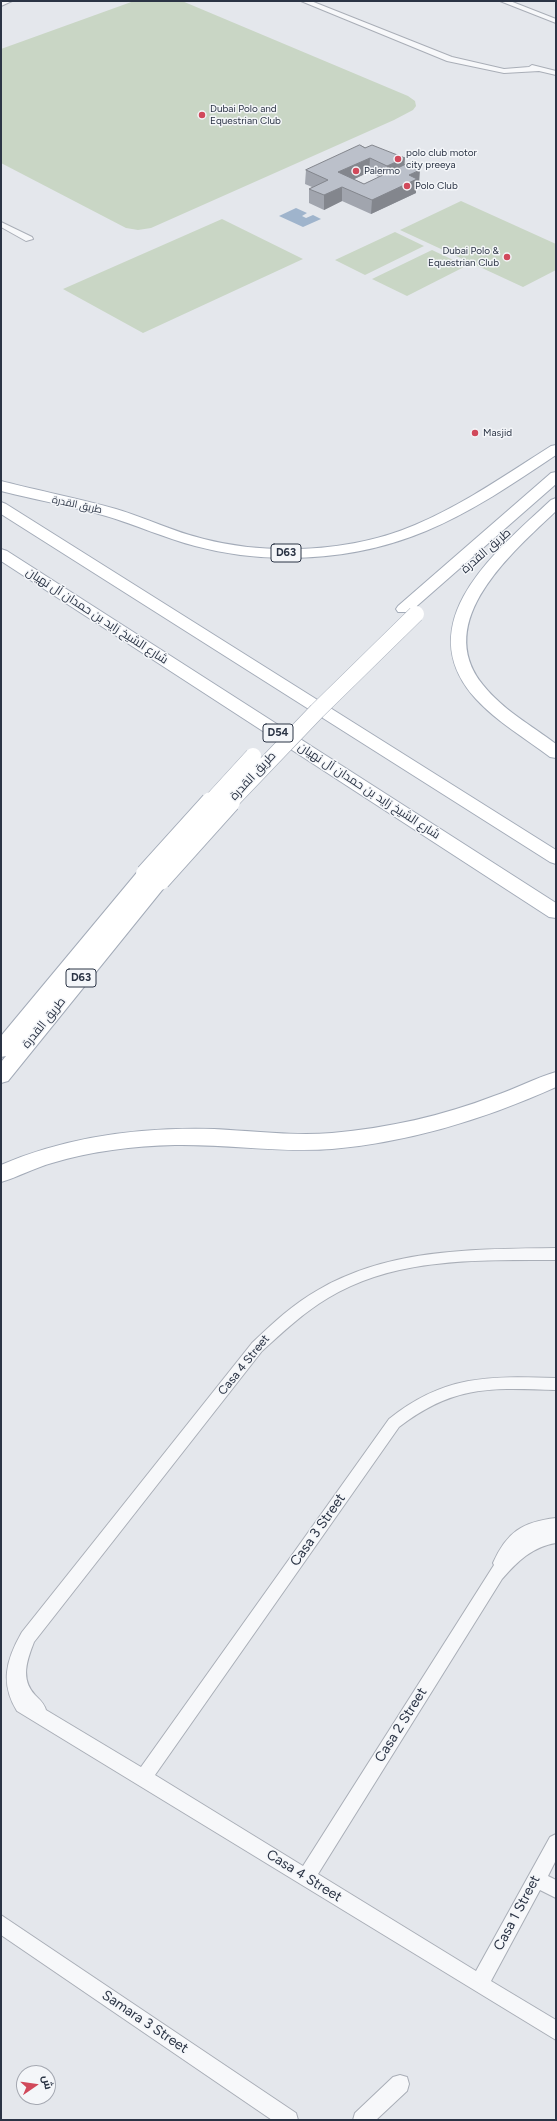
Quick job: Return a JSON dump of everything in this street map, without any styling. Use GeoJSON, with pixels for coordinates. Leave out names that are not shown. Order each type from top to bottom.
{"type":"FeatureCollection","features":[{"type":"Feature","properties":{"kind":"main road","name":"طريق القدرة"},"geometry":{"type":"LineString","coordinates":[[1,486],[103,510],[177,536],[214,547],[250,553],[293,552],[377,542],[409,532],[445,517],[500,485],[556,449]]}},
{"type":"Feature","properties":{"kind":"main road","name":"طريق القدرة"},"geometry":{"type":"LineString","coordinates":[[1,1050],[153,877],[209,825],[410,612],[556,476]]}},
{"type":"Feature","properties":{"kind":"main road","name":"طريق القدرة"},"geometry":{"type":"LineString","coordinates":[[410,612],[556,492]]}},
{"type":"Feature","properties":{"kind":"main road"},"geometry":{"type":"LineString","coordinates":[[556,503],[498,558],[481,579],[468,603],[459,639],[464,667],[475,686],[492,704],[556,753]]}},
{"type":"Feature","properties":{"kind":"main road"},"geometry":{"type":"LineString","coordinates":[[1,507],[556,858]]}},
{"type":"Feature","properties":{"kind":"main road","name":"شارع الشيخ زايد بن حمدان آل نهيان"},"geometry":{"type":"LineString","coordinates":[[1,554],[556,912]]}},
{"type":"Feature","properties":{"kind":"main road","name":"طريق القدرة"},"geometry":{"type":"LineString","coordinates":[[1,1076],[153,877]]}},
{"type":"Feature","properties":{"kind":"main road"},"geometry":{"type":"LineString","coordinates":[[1,1174],[16,1167],[69,1151],[130,1140],[199,1137],[302,1142],[386,1134],[421,1128],[467,1115],[509,1100],[556,1079]]}},
{"type":"Feature","properties":{"kind":"street"},"geometry":{"type":"LineString","coordinates":[[1,4],[8,1]]}},
{"type":"Feature","properties":{"kind":"street"},"geometry":{"type":"LineString","coordinates":[[305,1],[441,56],[482,67],[513,71],[539,69],[556,73]]}},
{"type":"Feature","properties":{"kind":"street"},"geometry":{"type":"LineString","coordinates":[[504,1],[556,21]]}},
{"type":"Feature","properties":{"kind":"street"},"geometry":{"type":"LineString","coordinates":[[1,224],[29,239]]}},
{"type":"Feature","properties":{"kind":"street","name":"Casa 4 Street"},"geometry":{"type":"LineString","coordinates":[[556,1254],[449,1257],[371,1271],[334,1287],[300,1308],[273,1330],[257,1347],[28,1637],[13,1652],[6,1664],[3,1677],[6,1690],[13,1701],[24,1709],[52,1721],[556,2031]]}},
{"type":"Feature","properties":{"kind":"street","name":"Casa 3 Street"},"geometry":{"type":"LineString","coordinates":[[144,1777],[394,1423],[415,1407],[438,1395],[465,1387],[526,1383],[556,1384]]}},
{"type":"Feature","properties":{"kind":"street","name":"Casa 2 Street"},"geometry":{"type":"LineString","coordinates":[[306,1877],[496,1574],[504,1554],[512,1542],[534,1528],[556,1525]]}},
{"type":"Feature","properties":{"kind":"street","name":"Casa 2 Street"},"geometry":{"type":"LineString","coordinates":[[496,1574],[525,1545],[540,1539],[556,1536]]}},
{"type":"Feature","properties":{"kind":"street","name":"Casa 1 Street"},"geometry":{"type":"LineString","coordinates":[[479,1984],[556,1843]]}},
{"type":"Feature","properties":{"kind":"street"},"geometry":{"type":"LineString","coordinates":[[536,1879],[556,1889]]}},
{"type":"Feature","properties":{"kind":"street","name":"Samara 3 Street"},"geometry":{"type":"LineString","coordinates":[[1,1924],[289,2120]]}},
{"type":"Feature","properties":{"kind":"street"},"geometry":{"type":"LineString","coordinates":[[362,2120],[400,2084]]}},
{"type":"Feature","properties":{"kind":"green space","name":"Dubai Polo and Equestrian Club"},"geometry":{"type":"Polygon","coordinates":[[[134,1],[182,1],[408,96],[415,101],[416,106],[413,110],[394,120],[151,228],[138,230],[126,228],[1,163],[1,49],[134,1]]]}},
{"type":"Feature","properties":{"kind":"green space","name":"Dubai Polo & Equestrian Club"},"geometry":{"type":"Polygon","coordinates":[[[461,201],[556,244],[556,270],[523,287],[400,230],[461,201]]]}},
{"type":"Feature","properties":{"kind":"green space"},"geometry":{"type":"Polygon","coordinates":[[[222,219],[303,259],[143,333],[63,289],[222,219]]]}},
{"type":"Feature","properties":{"kind":"green space"},"geometry":{"type":"Polygon","coordinates":[[[395,232],[424,246],[365,275],[335,260],[395,232]]]}},
{"type":"Feature","properties":{"kind":"green space"},"geometry":{"type":"Polygon","coordinates":[[[432,250],[466,266],[407,296],[372,279],[432,250]]]}},
{"type":"Feature","properties":{"kind":"water"},"geometry":{"type":"Polygon","coordinates":[[[296,208],[307,213],[302,216],[306,218],[313,215],[321,219],[303,227],[279,216],[296,208]]]}},
{"type":"Feature","properties":{"kind":"building"},"geometry":{"type":"Polygon","coordinates":[[[360,145],[365,148],[372,145],[405,158],[387,166],[370,158],[338,172],[364,184],[406,164],[420,170],[409,175],[417,179],[372,200],[342,187],[324,195],[309,189],[328,180],[306,170],[360,145]]]}},
{"type":"Feature","properties":{"kind":"place","name":"Dubai Polo and Equestrian Club"},"geometry":{"type":"Point","coordinates":[202,115]}},
{"type":"Feature","properties":{"kind":"place","name":"polo club motor city preeya"},"geometry":{"type":"Point","coordinates":[398,159]}},
{"type":"Feature","properties":{"kind":"place","name":"Palermo"},"geometry":{"type":"Point","coordinates":[356,171]}},
{"type":"Feature","properties":{"kind":"place","name":"Polo Club"},"geometry":{"type":"Point","coordinates":[407,186]}},
{"type":"Feature","properties":{"kind":"place","name":"Dubai Polo & Equestrian Club"},"geometry":{"type":"Point","coordinates":[507,257]}},
{"type":"Feature","properties":{"kind":"place","name":"Masjid"},"geometry":{"type":"Point","coordinates":[475,433]}}]}
